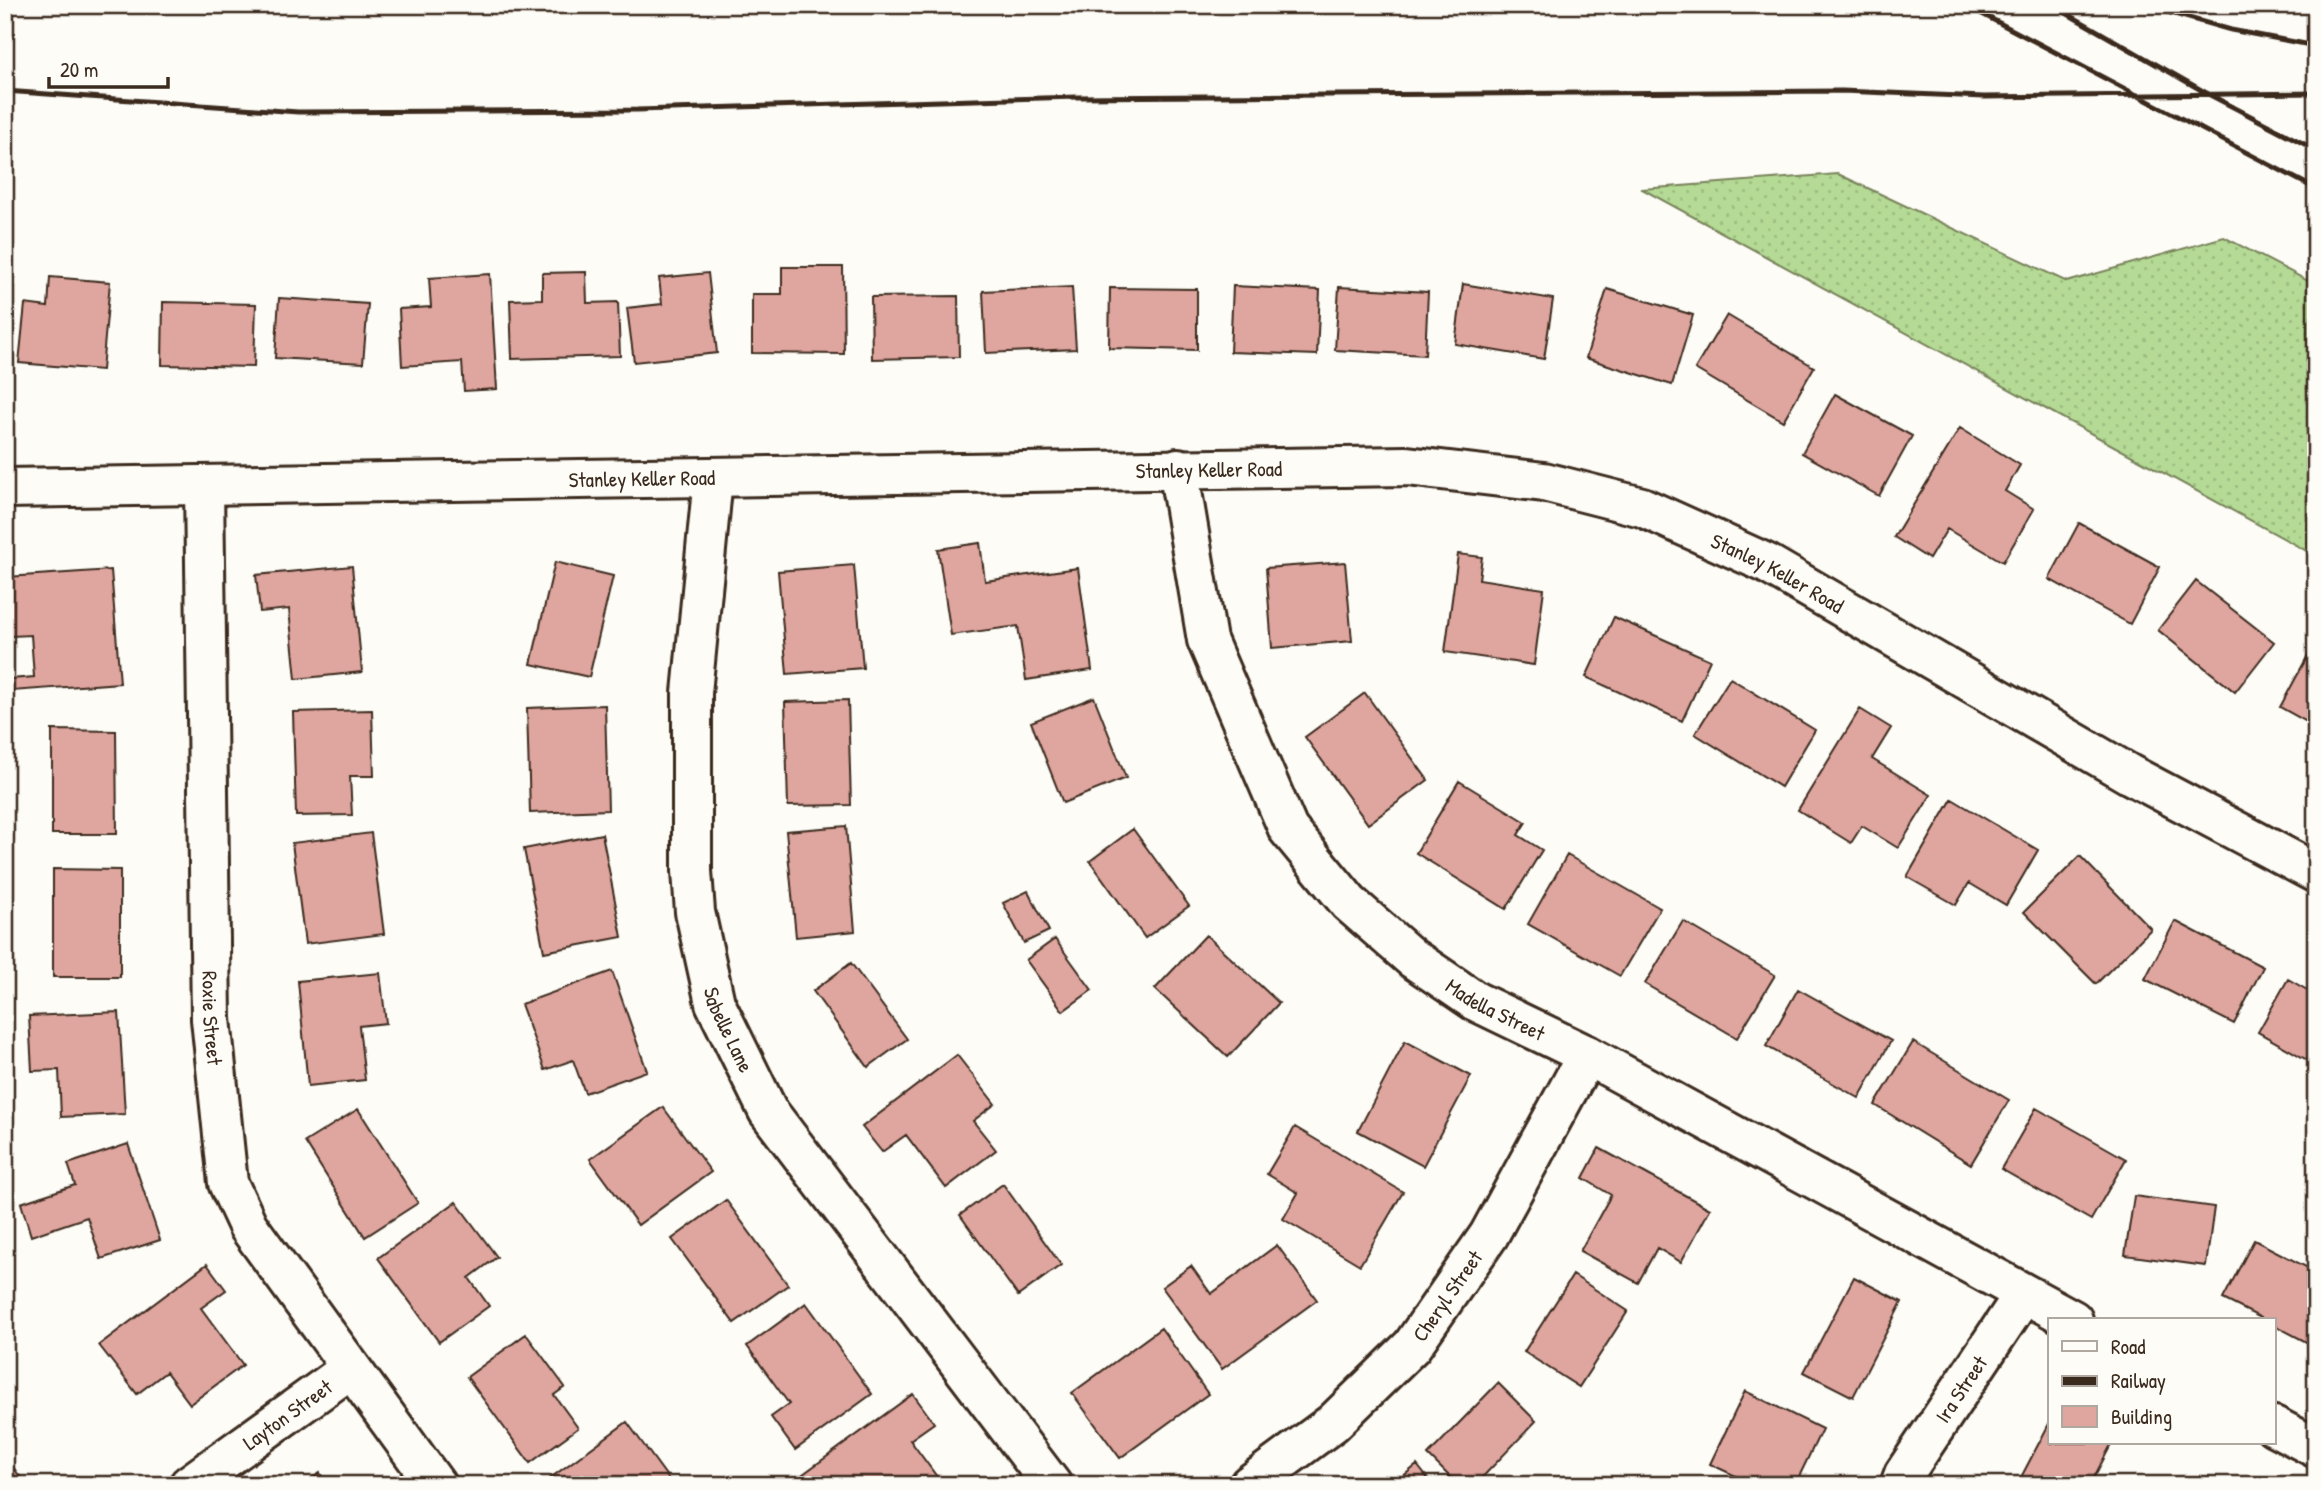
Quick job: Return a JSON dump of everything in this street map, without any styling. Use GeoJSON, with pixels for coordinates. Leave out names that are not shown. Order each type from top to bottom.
{"type":"FeatureCollection","features":[{"type":"Feature","properties":{"kind":"street","name":"Stanley Keller Road"},"geometry":{"type":"LineString","coordinates":[[5,488],[1407,466],[1544,482],[1642,506],[1766,563],[2129,774],[2316,873]]}},
{"type":"Feature","properties":{"kind":"street","name":"Madella Street"},"geometry":{"type":"LineString","coordinates":[[1178,468],[1207,640],[1288,829],[1349,903],[1412,958],[1475,1001],[1587,1055],[2069,1318]]}},
{"type":"Feature","properties":{"kind":"street","name":"Sabelle Lane"},"geometry":{"type":"LineString","coordinates":[[713,478],[692,693],[692,871],[695,912],[715,1003],[768,1111],[1052,1485]]}},
{"type":"Feature","properties":{"kind":"street","name":"Roxie Street"},"geometry":{"type":"LineString","coordinates":[[204,486],[211,1019],[228,1183],[248,1226],[436,1485]]}},
{"type":"Feature","properties":{"kind":"street","name":"Cheryl Street"},"geometry":{"type":"LineString","coordinates":[[1249,1485],[1333,1423],[1412,1346],[1489,1235],[1587,1055]]}},
{"type":"Feature","properties":{"kind":"street","name":"Ira Street"},"geometry":{"type":"LineString","coordinates":[[1900,1485],[1904,1474],[2024,1294]]}},
{"type":"Feature","properties":{"kind":"street","name":"Layton Street"},"geometry":{"type":"LineString","coordinates":[[189,1485],[350,1369]]}},
{"type":"Feature","properties":{"kind":"street"},"geometry":{"type":"LineString","coordinates":[[2276,1427],[2316,1448]]}},
{"type":"Feature","properties":{"kind":"green space"},"geometry":{"type":"Polygon","coordinates":[[[1838,174],[2067,282],[2224,237],[2316,285],[2316,556],[1642,189],[1838,174]]]}},
{"type":"Feature","properties":{"kind":"building"},"geometry":{"type":"Polygon","coordinates":[[[782,267],[843,267],[844,354],[752,353],[752,294],[782,294],[782,267]]]}},
{"type":"Feature","properties":{"kind":"building"},"geometry":{"type":"Polygon","coordinates":[[[586,272],[587,303],[618,302],[620,356],[512,359],[510,300],[542,299],[542,273],[586,272]]]}},
{"type":"Feature","properties":{"kind":"building"},"geometry":{"type":"Polygon","coordinates":[[[708,273],[717,353],[634,362],[627,308],[662,304],[659,278],[708,273]]]}},
{"type":"Feature","properties":{"kind":"building"},"geometry":{"type":"Polygon","coordinates":[[[490,274],[497,389],[464,391],[462,362],[402,366],[399,309],[431,307],[429,278],[490,274]]]}},
{"type":"Feature","properties":{"kind":"building"},"geometry":{"type":"Polygon","coordinates":[[[50,277],[110,282],[102,370],[19,363],[25,304],[48,307],[50,277]]]}},
{"type":"Feature","properties":{"kind":"building"},"geometry":{"type":"Polygon","coordinates":[[[1463,284],[1553,299],[1544,359],[1455,344],[1463,284]]]}},
{"type":"Feature","properties":{"kind":"building"},"geometry":{"type":"Polygon","coordinates":[[[1233,286],[1320,290],[1317,355],[1230,352],[1233,286]]]}},
{"type":"Feature","properties":{"kind":"building"},"geometry":{"type":"Polygon","coordinates":[[[1072,287],[1076,349],[986,353],[983,291],[1072,287]]]}},
{"type":"Feature","properties":{"kind":"building"},"geometry":{"type":"Polygon","coordinates":[[[1339,287],[1428,292],[1425,355],[1335,350],[1339,287]]]}},
{"type":"Feature","properties":{"kind":"building"},"geometry":{"type":"Polygon","coordinates":[[[1110,288],[1197,289],[1197,350],[1109,348],[1110,288]]]}},
{"type":"Feature","properties":{"kind":"building"},"geometry":{"type":"Polygon","coordinates":[[[1607,289],[1693,315],[1672,385],[1586,358],[1607,289]]]}},
{"type":"Feature","properties":{"kind":"building"},"geometry":{"type":"Polygon","coordinates":[[[958,296],[959,357],[872,359],[871,297],[958,296]]]}},
{"type":"Feature","properties":{"kind":"building"},"geometry":{"type":"Polygon","coordinates":[[[279,298],[368,304],[363,363],[275,358],[279,298]]]}},
{"type":"Feature","properties":{"kind":"building"},"geometry":{"type":"Polygon","coordinates":[[[163,302],[256,304],[254,367],[162,365],[163,302]]]}},
{"type":"Feature","properties":{"kind":"building"},"geometry":{"type":"Polygon","coordinates":[[[1727,315],[1814,367],[1783,421],[1695,369],[1727,315]]]}},
{"type":"Feature","properties":{"kind":"building"},"geometry":{"type":"Polygon","coordinates":[[[1835,394],[1912,436],[1879,496],[1802,453],[1835,394]]]}},
{"type":"Feature","properties":{"kind":"building"},"geometry":{"type":"Polygon","coordinates":[[[1960,428],[2020,465],[2005,491],[2034,509],[2003,562],[1947,529],[1929,559],[1894,537],[1960,428]]]}},
{"type":"Feature","properties":{"kind":"building"},"geometry":{"type":"Polygon","coordinates":[[[2079,523],[2160,567],[2130,624],[2049,579],[2079,523]]]}},
{"type":"Feature","properties":{"kind":"building"},"geometry":{"type":"Polygon","coordinates":[[[980,543],[985,581],[1078,568],[1092,670],[1026,680],[1018,626],[951,635],[938,549],[980,543]]]}},
{"type":"Feature","properties":{"kind":"building"},"geometry":{"type":"Polygon","coordinates":[[[1458,554],[1482,557],[1479,579],[1544,589],[1534,665],[1445,652],[1458,554]]]}},
{"type":"Feature","properties":{"kind":"building"},"geometry":{"type":"Polygon","coordinates":[[[555,562],[613,576],[589,677],[531,664],[555,562]]]}},
{"type":"Feature","properties":{"kind":"building"},"geometry":{"type":"Polygon","coordinates":[[[1345,562],[1352,641],[1272,648],[1266,568],[1345,562]]]}},
{"type":"Feature","properties":{"kind":"building"},"geometry":{"type":"Polygon","coordinates":[[[854,565],[863,668],[787,674],[778,571],[854,565]]]}},
{"type":"Feature","properties":{"kind":"building"},"geometry":{"type":"Polygon","coordinates":[[[352,566],[362,672],[296,679],[289,609],[260,612],[256,575],[352,566]]]}},
{"type":"Feature","properties":{"kind":"building"},"geometry":{"type":"Polygon","coordinates":[[[111,570],[120,683],[12,691],[11,679],[34,677],[31,635],[11,636],[7,577],[111,570]]]}},
{"type":"Feature","properties":{"kind":"building"},"geometry":{"type":"Polygon","coordinates":[[[2196,581],[2274,642],[2235,692],[2158,630],[2196,581]]]}},
{"type":"Feature","properties":{"kind":"building"},"geometry":{"type":"Polygon","coordinates":[[[1614,617],[1710,660],[1682,721],[1586,677],[1614,617]]]}},
{"type":"Feature","properties":{"kind":"building"},"geometry":{"type":"Polygon","coordinates":[[[2311,650],[2316,653],[2316,727],[2280,707],[2311,650]]]}},
{"type":"Feature","properties":{"kind":"building"},"geometry":{"type":"Polygon","coordinates":[[[1730,678],[1815,730],[1781,787],[1695,734],[1730,678]]]}},
{"type":"Feature","properties":{"kind":"building"},"geometry":{"type":"Polygon","coordinates":[[[1365,693],[1428,780],[1368,824],[1305,737],[1365,693]]]}},
{"type":"Feature","properties":{"kind":"building"},"geometry":{"type":"Polygon","coordinates":[[[1094,697],[1126,778],[1063,803],[1031,722],[1094,697]]]}},
{"type":"Feature","properties":{"kind":"building"},"geometry":{"type":"Polygon","coordinates":[[[848,700],[851,805],[788,806],[785,702],[848,700]]]}},
{"type":"Feature","properties":{"kind":"building"},"geometry":{"type":"Polygon","coordinates":[[[605,705],[608,810],[530,813],[527,708],[605,705]]]}},
{"type":"Feature","properties":{"kind":"building"},"geometry":{"type":"Polygon","coordinates":[[[1860,709],[1891,728],[1872,759],[1931,795],[1898,848],[1862,826],[1851,843],[1798,810],[1860,709]]]}},
{"type":"Feature","properties":{"kind":"building"},"geometry":{"type":"Polygon","coordinates":[[[372,710],[374,776],[350,776],[352,815],[296,816],[293,712],[372,710]]]}},
{"type":"Feature","properties":{"kind":"building"},"geometry":{"type":"Polygon","coordinates":[[[52,730],[116,731],[117,834],[52,834],[52,730]]]}},
{"type":"Feature","properties":{"kind":"building"},"geometry":{"type":"Polygon","coordinates":[[[1459,781],[1526,822],[1518,835],[1542,850],[1506,909],[1416,853],[1459,781]]]}},
{"type":"Feature","properties":{"kind":"building"},"geometry":{"type":"Polygon","coordinates":[[[1952,799],[2038,850],[2006,905],[1969,883],[1956,905],[1907,877],[1952,799]]]}},
{"type":"Feature","properties":{"kind":"building"},"geometry":{"type":"Polygon","coordinates":[[[846,826],[855,931],[796,937],[786,831],[846,826]]]}},
{"type":"Feature","properties":{"kind":"building"},"geometry":{"type":"Polygon","coordinates":[[[1133,829],[1189,906],[1145,938],[1090,861],[1133,829]]]}},
{"type":"Feature","properties":{"kind":"building"},"geometry":{"type":"Polygon","coordinates":[[[371,833],[384,934],[305,944],[292,843],[371,833]]]}},
{"type":"Feature","properties":{"kind":"building"},"geometry":{"type":"Polygon","coordinates":[[[602,834],[622,937],[544,952],[524,849],[602,834]]]}},
{"type":"Feature","properties":{"kind":"building"},"geometry":{"type":"Polygon","coordinates":[[[1567,855],[1660,908],[1620,976],[1528,924],[1567,855]]]}},
{"type":"Feature","properties":{"kind":"building"},"geometry":{"type":"Polygon","coordinates":[[[2080,856],[2151,929],[2096,984],[2024,912],[2080,856]]]}},
{"type":"Feature","properties":{"kind":"building"},"geometry":{"type":"Polygon","coordinates":[[[53,869],[120,870],[120,977],[53,977],[53,869]]]}},
{"type":"Feature","properties":{"kind":"building"},"geometry":{"type":"Polygon","coordinates":[[[1028,891],[1049,931],[1024,943],[1003,903],[1028,891]]]}},
{"type":"Feature","properties":{"kind":"building"},"geometry":{"type":"Polygon","coordinates":[[[1683,921],[1775,975],[1737,1038],[1645,984],[1683,921]]]}},
{"type":"Feature","properties":{"kind":"building"},"geometry":{"type":"Polygon","coordinates":[[[2175,921],[2263,967],[2234,1024],[2145,979],[2175,921]]]}},
{"type":"Feature","properties":{"kind":"building"},"geometry":{"type":"Polygon","coordinates":[[[1206,935],[1279,1003],[1228,1057],[1155,989],[1206,935]]]}},
{"type":"Feature","properties":{"kind":"building"},"geometry":{"type":"Polygon","coordinates":[[[1055,939],[1092,990],[1063,1011],[1026,960],[1055,939]]]}},
{"type":"Feature","properties":{"kind":"building"},"geometry":{"type":"Polygon","coordinates":[[[851,963],[907,1039],[868,1067],[813,991],[851,963]]]}},
{"type":"Feature","properties":{"kind":"building"},"geometry":{"type":"Polygon","coordinates":[[[612,971],[647,1071],[585,1093],[573,1060],[545,1070],[521,1004],[612,971]]]}},
{"type":"Feature","properties":{"kind":"building"},"geometry":{"type":"Polygon","coordinates":[[[380,973],[386,1023],[359,1026],[365,1080],[308,1086],[298,981],[380,973]]]}},
{"type":"Feature","properties":{"kind":"building"},"geometry":{"type":"Polygon","coordinates":[[[2288,979],[2316,995],[2316,1065],[2258,1032],[2288,979]]]}},
{"type":"Feature","properties":{"kind":"building"},"geometry":{"type":"Polygon","coordinates":[[[1798,989],[1891,1041],[1859,1098],[1766,1046],[1798,989]]]}},
{"type":"Feature","properties":{"kind":"building"},"geometry":{"type":"Polygon","coordinates":[[[119,1012],[125,1114],[61,1117],[59,1070],[32,1071],[29,1016],[119,1012]]]}},
{"type":"Feature","properties":{"kind":"building"},"geometry":{"type":"Polygon","coordinates":[[[1405,1041],[1471,1076],[1423,1166],[1358,1131],[1405,1041]]]}},
{"type":"Feature","properties":{"kind":"building"},"geometry":{"type":"Polygon","coordinates":[[[1913,1042],[2009,1100],[1971,1164],[1875,1105],[1913,1042]]]}},
{"type":"Feature","properties":{"kind":"building"},"geometry":{"type":"Polygon","coordinates":[[[957,1055],[995,1104],[973,1121],[996,1150],[946,1188],[906,1135],[882,1152],[862,1127],[957,1055]]]}},
{"type":"Feature","properties":{"kind":"building"},"geometry":{"type":"Polygon","coordinates":[[[663,1107],[711,1172],[638,1225],[590,1159],[663,1107]]]}},
{"type":"Feature","properties":{"kind":"building"},"geometry":{"type":"Polygon","coordinates":[[[2036,1108],[2126,1159],[2091,1220],[2001,1169],[2036,1108]]]}},
{"type":"Feature","properties":{"kind":"building"},"geometry":{"type":"Polygon","coordinates":[[[358,1109],[418,1203],[365,1237],[305,1142],[358,1109]]]}},
{"type":"Feature","properties":{"kind":"building"},"geometry":{"type":"Polygon","coordinates":[[[1295,1127],[1403,1192],[1360,1265],[1283,1219],[1298,1193],[1267,1174],[1295,1127]]]}},
{"type":"Feature","properties":{"kind":"building"},"geometry":{"type":"Polygon","coordinates":[[[128,1144],[160,1240],[101,1259],[87,1217],[31,1236],[21,1203],[75,1185],[68,1164],[128,1144]]]}},
{"type":"Feature","properties":{"kind":"building"},"geometry":{"type":"Polygon","coordinates":[[[1599,1148],[1710,1209],[1681,1262],[1657,1248],[1638,1283],[1580,1251],[1611,1195],[1583,1178],[1599,1148]]]}},
{"type":"Feature","properties":{"kind":"building"},"geometry":{"type":"Polygon","coordinates":[[[1003,1184],[1061,1265],[1018,1296],[960,1215],[1003,1184]]]}},
{"type":"Feature","properties":{"kind":"building"},"geometry":{"type":"Polygon","coordinates":[[[2134,1196],[2214,1207],[2206,1266],[2125,1255],[2134,1196]]]}},
{"type":"Feature","properties":{"kind":"building"},"geometry":{"type":"Polygon","coordinates":[[[726,1200],[788,1285],[734,1323],[672,1239],[726,1200]]]}},
{"type":"Feature","properties":{"kind":"building"},"geometry":{"type":"Polygon","coordinates":[[[456,1202],[497,1257],[469,1278],[489,1306],[439,1342],[378,1258],[456,1202]]]}},
{"type":"Feature","properties":{"kind":"building"},"geometry":{"type":"Polygon","coordinates":[[[2254,1240],[2316,1272],[2316,1347],[2276,1326],[2276,1318],[2261,1318],[2223,1299],[2254,1240]]]}},
{"type":"Feature","properties":{"kind":"building"},"geometry":{"type":"Polygon","coordinates":[[[1277,1245],[1317,1300],[1222,1369],[1162,1287],[1191,1266],[1211,1294],[1277,1245]]]}},
{"type":"Feature","properties":{"kind":"building"},"geometry":{"type":"Polygon","coordinates":[[[207,1264],[226,1290],[201,1308],[243,1365],[190,1404],[166,1372],[137,1394],[99,1345],[207,1264]]]}},
{"type":"Feature","properties":{"kind":"building"},"geometry":{"type":"Polygon","coordinates":[[[1573,1275],[1628,1311],[1579,1387],[1524,1352],[1573,1275]]]}},
{"type":"Feature","properties":{"kind":"building"},"geometry":{"type":"Polygon","coordinates":[[[1854,1277],[1902,1302],[1853,1397],[1804,1372],[1854,1277]]]}},
{"type":"Feature","properties":{"kind":"building"},"geometry":{"type":"Polygon","coordinates":[[[806,1303],[872,1394],[795,1450],[771,1417],[789,1404],[747,1346],[806,1303]]]}},
{"type":"Feature","properties":{"kind":"building"},"geometry":{"type":"Polygon","coordinates":[[[1161,1328],[1208,1394],[1120,1458],[1072,1393],[1161,1328]]]}},
{"type":"Feature","properties":{"kind":"building"},"geometry":{"type":"Polygon","coordinates":[[[526,1334],[565,1387],[554,1395],[578,1428],[530,1463],[467,1377],[526,1334]]]}},
{"type":"Feature","properties":{"kind":"building"},"geometry":{"type":"Polygon","coordinates":[[[1498,1383],[1536,1421],[1475,1485],[1458,1485],[1428,1455],[1498,1383]]]}},
{"type":"Feature","properties":{"kind":"building"},"geometry":{"type":"Polygon","coordinates":[[[1745,1391],[1822,1429],[1795,1485],[1755,1485],[1710,1464],[1745,1391]]]}},
{"type":"Feature","properties":{"kind":"building"},"geometry":{"type":"Polygon","coordinates":[[[913,1394],[934,1423],[910,1440],[943,1485],[788,1485],[913,1394]]]}},
{"type":"Feature","properties":{"kind":"building"},"geometry":{"type":"Polygon","coordinates":[[[627,1422],[673,1485],[547,1485],[545,1482],[627,1422]]]}},
{"type":"Feature","properties":{"kind":"building"},"geometry":{"type":"Polygon","coordinates":[[[2048,1426],[2048,1444],[2111,1444],[2090,1485],[2018,1483],[2048,1426]]]}},
{"type":"Feature","properties":{"kind":"building"},"geometry":{"type":"Polygon","coordinates":[[[5,1456],[26,1485],[5,1485],[5,1456]]]}},
{"type":"Feature","properties":{"kind":"building"},"geometry":{"type":"Polygon","coordinates":[[[1417,1465],[1433,1485],[1392,1485],[1417,1465]]]}},
{"type":"Feature","properties":{"kind":"building"},"geometry":{"type":"Polygon","coordinates":[[[320,1473],[328,1485],[303,1485],[320,1473]]]}},
{"type":"Feature","properties":{"kind":"railway"},"geometry":{"type":"LineString","coordinates":[[1965,5],[2316,189]]}},
{"type":"Feature","properties":{"kind":"railway"},"geometry":{"type":"LineString","coordinates":[[2052,5],[2210,95],[2316,150]]}},
{"type":"Feature","properties":{"kind":"railway"},"geometry":{"type":"LineString","coordinates":[[2143,5],[2231,30],[2316,46]]}},
{"type":"Feature","properties":{"kind":"railway"},"geometry":{"type":"LineString","coordinates":[[5,91],[298,112],[637,110],[1077,97],[1842,91],[1984,97],[2316,93]]}}]}
